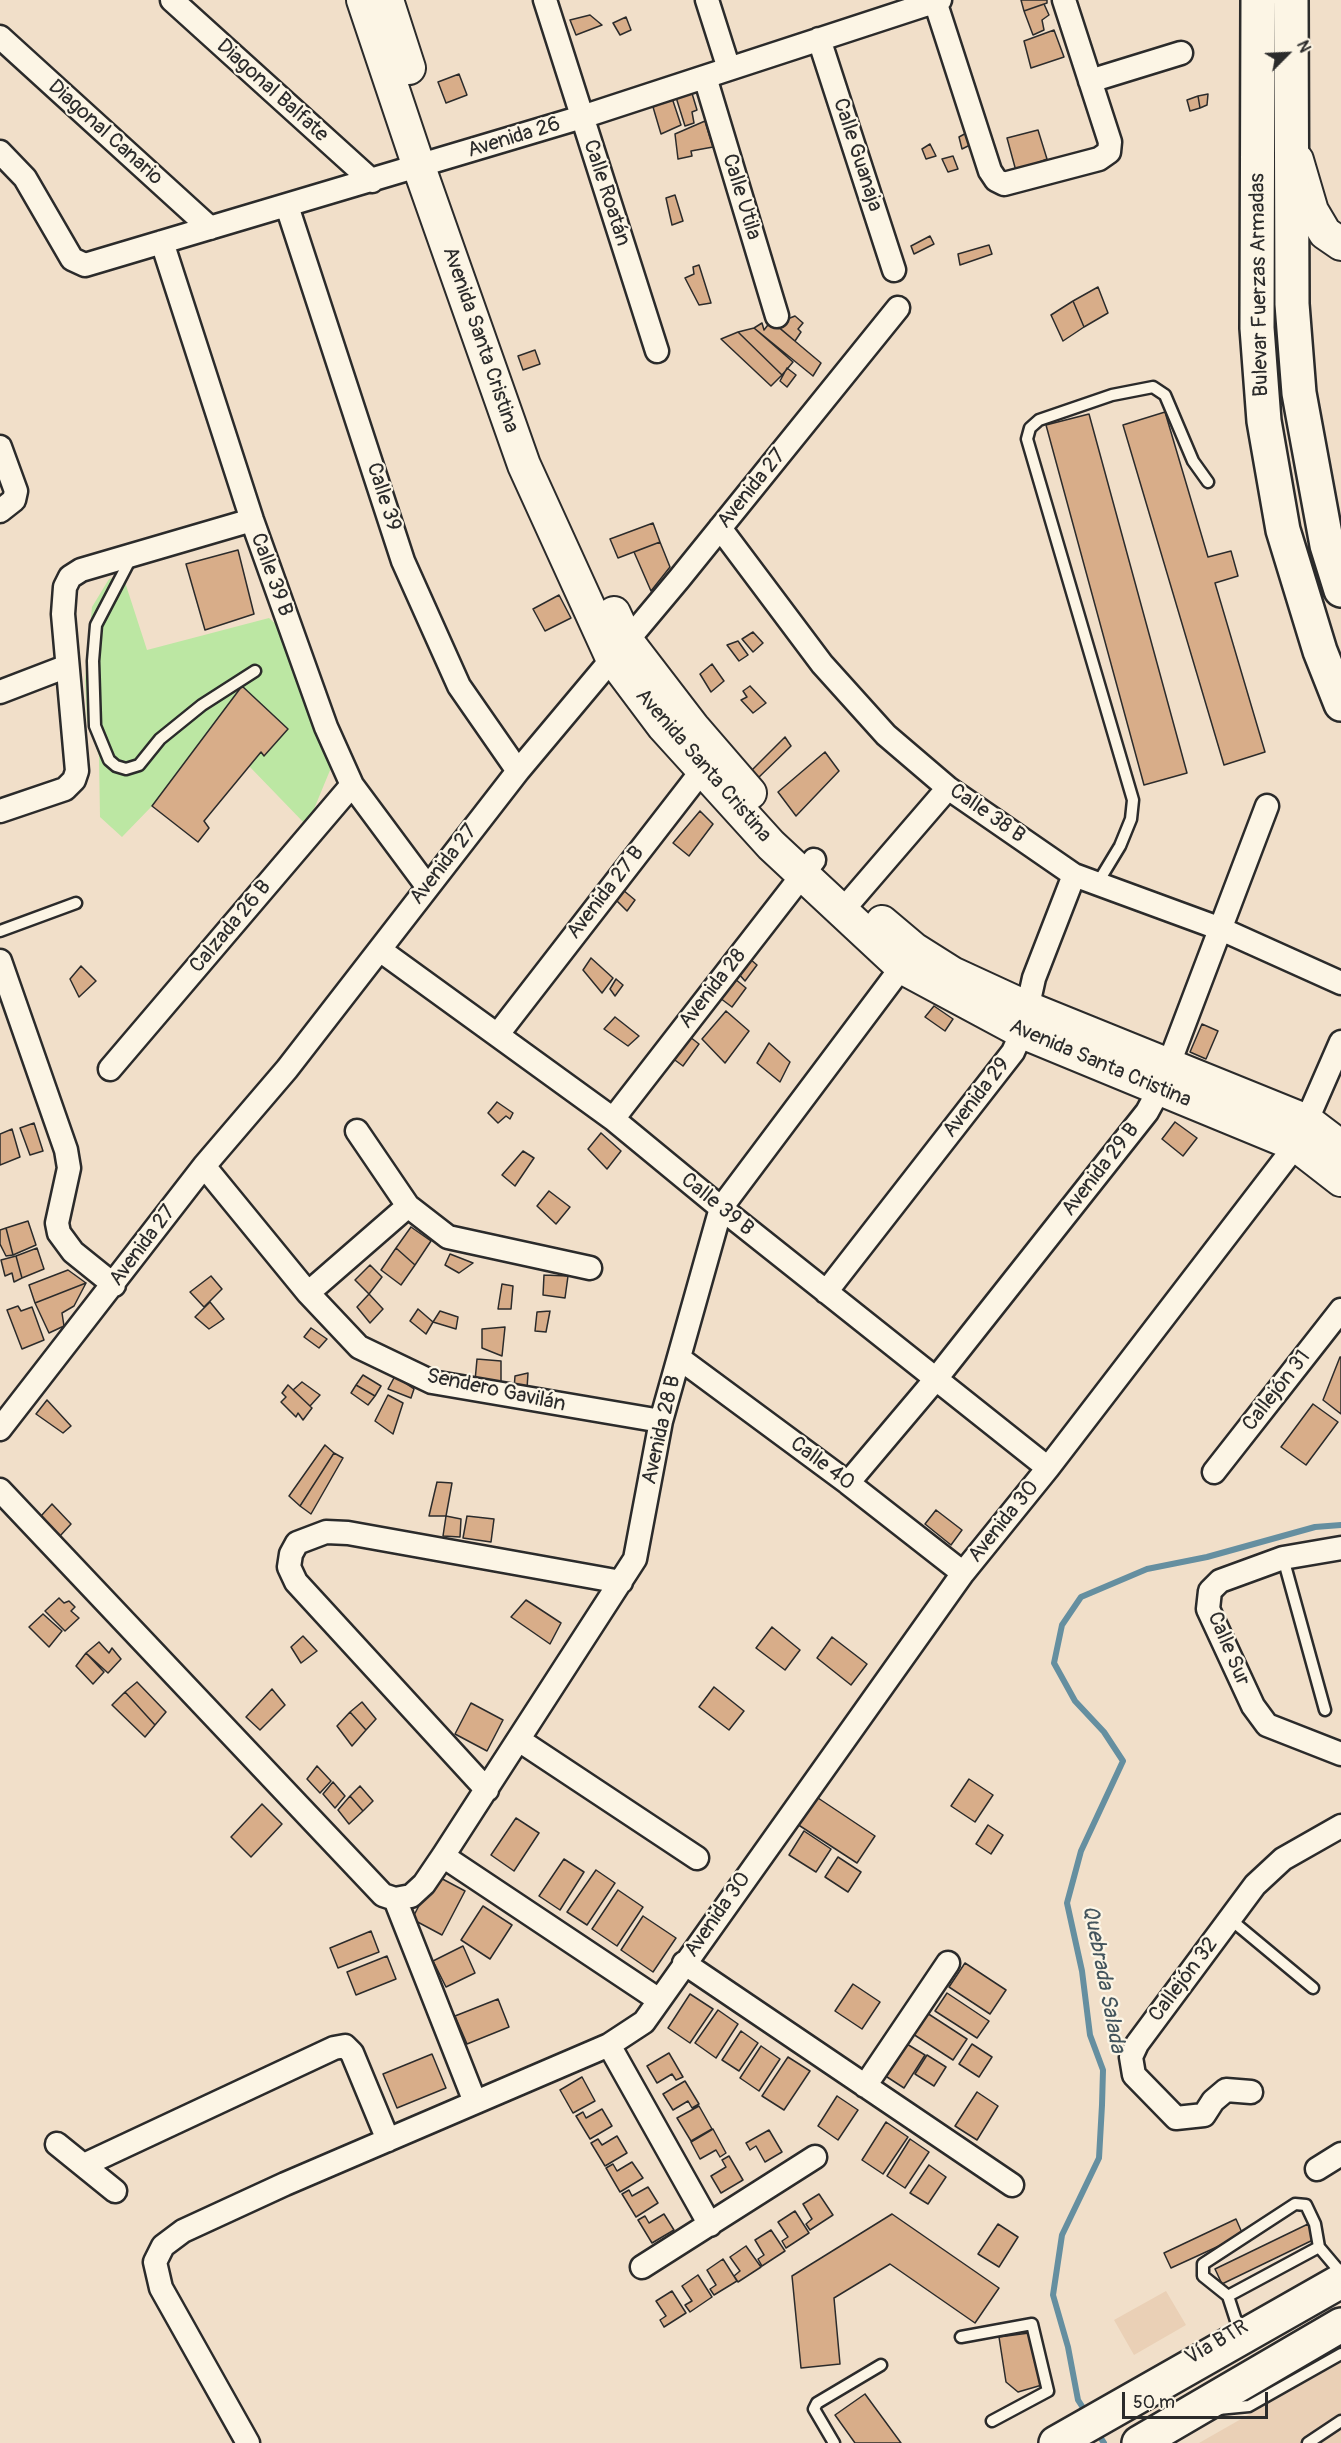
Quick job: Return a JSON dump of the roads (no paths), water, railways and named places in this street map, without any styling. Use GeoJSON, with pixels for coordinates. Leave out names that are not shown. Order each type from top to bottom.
{"type":"FeatureCollection","features":[{"type":"Feature","properties":{"kind":"main road","name":"Bulevar Fuerzas Armadas"},"geometry":{"type":"LineString","coordinates":[[1258,0],[1257,328],[1264,421],[1283,530],[1320,651],[1341,704]]}},
{"type":"Feature","properties":{"kind":"main road","name":"Bulevar Fuerzas Armadas"},"geometry":{"type":"LineString","coordinates":[[1291,0],[1292,304],[1299,393],[1327,545],[1341,590]]}},
{"type":"Feature","properties":{"kind":"main road"},"geometry":{"type":"LineString","coordinates":[[1056,2443],[1341,2281]]}},
{"type":"Feature","properties":{"kind":"main road"},"geometry":{"type":"LineString","coordinates":[[1144,2440],[1187,2391],[1341,2325]]}},
{"type":"Feature","properties":{"kind":"street","name":"Diagonal Balfate"},"geometry":{"type":"LineString","coordinates":[[172,0],[372,181]]}},
{"type":"Feature","properties":{"kind":"street","name":"Avenida Santa Cristina"},"geometry":{"type":"LineString","coordinates":[[363,0],[520,407],[620,649],[708,762],[772,818],[808,867],[909,959],[952,973],[1025,1020],[1341,1147]]}},
{"type":"Feature","properties":{"kind":"street","name":"Avenida Santa Cristina"},"geometry":{"type":"LineString","coordinates":[[387,0],[428,164]]}},
{"type":"Feature","properties":{"kind":"street","name":"Calle Roatán"},"geometry":{"type":"LineString","coordinates":[[544,0],[657,351]]}},
{"type":"Feature","properties":{"kind":"street"},"geometry":{"type":"LineString","coordinates":[[707,0],[729,69]]}},
{"type":"Feature","properties":{"kind":"street"},"geometry":{"type":"LineString","coordinates":[[938,1],[990,171],[996,180],[1004,184],[1099,159],[1109,152],[1110,142],[1064,0]]}},
{"type":"Feature","properties":{"kind":"street","name":"Avenida 26"},"geometry":{"type":"LineString","coordinates":[[0,152],[25,178],[72,259],[85,265],[582,117],[938,1]]}},
{"type":"Feature","properties":{"kind":"street","name":"Diagonal Canario"},"geometry":{"type":"LineString","coordinates":[[0,38],[210,228]]}},
{"type":"Feature","properties":{"kind":"street","name":"Calle Guanaja"},"geometry":{"type":"LineString","coordinates":[[819,39],[894,270]]}},
{"type":"Feature","properties":{"kind":"street"},"geometry":{"type":"LineString","coordinates":[[1090,81],[1180,53]]}},
{"type":"Feature","properties":{"kind":"street","name":"Calle Utila"},"geometry":{"type":"LineString","coordinates":[[705,77],[777,316]]}},
{"type":"Feature","properties":{"kind":"street"},"geometry":{"type":"LineString","coordinates":[[1292,136],[1312,211],[1325,233],[1341,244]]}},
{"type":"Feature","properties":{"kind":"street","name":"Calle 39"},"geometry":{"type":"LineString","coordinates":[[287,206],[404,561],[459,686],[518,771]]}},
{"type":"Feature","properties":{"kind":"street","name":"Calle 39 B"},"geometry":{"type":"LineString","coordinates":[[162,242],[252,520],[326,727],[352,785],[427,886]]}},
{"type":"Feature","properties":{"kind":"street","name":"Avenida 27"},"geometry":{"type":"LineString","coordinates":[[0,1429],[204,1167],[287,1069],[518,771],[720,528],[898,308]]}},
{"type":"Feature","properties":{"kind":"street"},"geometry":{"type":"LineString","coordinates":[[0,447],[16,491],[14,500],[0,511]]}},
{"type":"Feature","properties":{"kind":"street"},"geometry":{"type":"LineString","coordinates":[[0,811],[65,789],[74,780],[77,771],[65,667],[63,614],[65,587],[70,577],[81,570],[252,520]]}},
{"type":"Feature","properties":{"kind":"street","name":"Calle 38 B"},"geometry":{"type":"LineString","coordinates":[[720,528],[822,664],[886,735],[948,788],[1074,875],[1221,929],[1341,983]]}},
{"type":"Feature","properties":{"kind":"street"},"geometry":{"type":"LineString","coordinates":[[0,692],[65,667]]}},
{"type":"Feature","properties":{"kind":"street","name":"Avenida 27 B"},"geometry":{"type":"LineString","coordinates":[[498,1034],[708,762]]}},
{"type":"Feature","properties":{"kind":"street","name":"Calzada 26 B"},"geometry":{"type":"LineString","coordinates":[[110,1069],[352,785]]}},
{"type":"Feature","properties":{"kind":"street"},"geometry":{"type":"LineString","coordinates":[[848,905],[948,788]]}},
{"type":"Feature","properties":{"kind":"street","name":"Avenida 29 B"},"geometry":{"type":"LineString","coordinates":[[848,1483],[935,1380],[1147,1112],[1164,1077],[1267,806]]}},
{"type":"Feature","properties":{"kind":"street","name":"Avenida 28"},"geometry":{"type":"LineString","coordinates":[[613,1119],[808,867]]}},
{"type":"Feature","properties":{"kind":"street","name":"Avenida 29"},"geometry":{"type":"LineString","coordinates":[[826,1292],[1013,1052],[1025,1020],[1034,978],[1074,875]]}},
{"type":"Feature","properties":{"kind":"street","name":"Calle 39 B"},"geometry":{"type":"LineString","coordinates":[[380,950],[613,1119],[935,1380],[1048,1468]]}},
{"type":"Feature","properties":{"kind":"street","name":"Avenida 28 B"},"geometry":{"type":"LineString","coordinates":[[395,1899],[411,1896],[424,1884],[444,1856],[635,1559],[661,1421],[721,1208],[909,959]]}},
{"type":"Feature","properties":{"kind":"street"},"geometry":{"type":"LineString","coordinates":[[0,961],[66,1150],[69,1168],[58,1217],[59,1233],[73,1252],[114,1285]]}},
{"type":"Feature","properties":{"kind":"street","name":"Avenida 30"},"geometry":{"type":"LineString","coordinates":[[248,2443],[161,2288],[155,2262],[163,2246],[183,2231],[388,2139],[609,2045],[644,2022],[963,1572],[1048,1468],[1302,1133],[1341,1042]]}},
{"type":"Feature","properties":{"kind":"street"},"geometry":{"type":"LineString","coordinates":[[357,1131],[408,1206],[448,1237],[590,1268]]}},
{"type":"Feature","properties":{"kind":"street","name":"Avenida Santa Cristina"},"geometry":{"type":"LineString","coordinates":[[1302,1133],[1341,1180]]}},
{"type":"Feature","properties":{"kind":"street","name":"Sendero Gavilán"},"geometry":{"type":"LineString","coordinates":[[204,1167],[308,1293],[359,1347],[432,1382],[661,1421]]}},
{"type":"Feature","properties":{"kind":"street"},"geometry":{"type":"LineString","coordinates":[[308,1293],[408,1206]]}},
{"type":"Feature","properties":{"kind":"street","name":"Callejón 31"},"geometry":{"type":"LineString","coordinates":[[1214,1472],[1341,1310]]}},
{"type":"Feature","properties":{"kind":"street","name":"Calle 40"},"geometry":{"type":"LineString","coordinates":[[679,1358],[848,1483],[963,1572]]}},
{"type":"Feature","properties":{"kind":"street"},"geometry":{"type":"LineString","coordinates":[[0,1490],[383,1895],[395,1899],[475,2102]]}},
{"type":"Feature","properties":{"kind":"street"},"geometry":{"type":"LineString","coordinates":[[487,1790],[296,1582],[288,1567],[297,1543],[326,1532],[348,1533],[621,1582]]}},
{"type":"Feature","properties":{"kind":"street","name":"Calle Sur"},"geometry":{"type":"LineString","coordinates":[[1341,1548],[1283,1558],[1220,1581],[1210,1591],[1208,1609],[1253,1706],[1267,1725],[1341,1754]]}},
{"type":"Feature","properties":{"kind":"street"},"geometry":{"type":"LineString","coordinates":[[519,1740],[697,1858]]}},
{"type":"Feature","properties":{"kind":"street","name":"Callejón 32"},"geometry":{"type":"LineString","coordinates":[[1251,2092],[1226,2090],[1213,2101],[1204,2115],[1176,2118],[1134,2075],[1131,2057],[1137,2044],[1255,1885],[1283,1859],[1341,1826]]}},
{"type":"Feature","properties":{"kind":"street"},"geometry":{"type":"LineString","coordinates":[[444,1856],[659,2000]]}},
{"type":"Feature","properties":{"kind":"street"},"geometry":{"type":"LineString","coordinates":[[684,1963],[1012,2185]]}},
{"type":"Feature","properties":{"kind":"street"},"geometry":{"type":"LineString","coordinates":[[865,2086],[948,1963]]}},
{"type":"Feature","properties":{"kind":"street"},"geometry":{"type":"LineString","coordinates":[[609,2045],[710,2225]]}},
{"type":"Feature","properties":{"kind":"street"},"geometry":{"type":"LineString","coordinates":[[84,2165],[334,2048],[345,2046],[352,2053],[388,2139]]}},
{"type":"Feature","properties":{"kind":"street"},"geometry":{"type":"LineString","coordinates":[[57,2144],[115,2192]]}},
{"type":"Feature","properties":{"kind":"street"},"geometry":{"type":"LineString","coordinates":[[1317,2169],[1341,2154]]}},
{"type":"Feature","properties":{"kind":"street"},"geometry":{"type":"LineString","coordinates":[[642,2267],[815,2157]]}},
{"type":"Feature","properties":{"kind":"lane"},"geometry":{"type":"LineString","coordinates":[[1097,884],[1120,846],[1131,819],[1133,800],[1027,439],[1030,428],[1039,420],[1112,394],[1153,387],[1166,395],[1193,461],[1208,482]]}},
{"type":"Feature","properties":{"kind":"lane"},"geometry":{"type":"LineString","coordinates":[[132,556],[108,598],[96,625],[93,682],[95,726],[109,759],[126,769],[139,765],[160,739],[202,705],[255,671]]}},
{"type":"Feature","properties":{"kind":"lane"},"geometry":{"type":"LineString","coordinates":[[0,931],[76,903]]}},
{"type":"Feature","properties":{"kind":"lane"},"geometry":{"type":"LineString","coordinates":[[1283,1558],[1325,1710]]}},
{"type":"Feature","properties":{"kind":"lane"},"geometry":{"type":"LineString","coordinates":[[1230,1919],[1312,1988]]}},
{"type":"Feature","properties":{"kind":"lane"},"geometry":{"type":"LineString","coordinates":[[1241,2338],[1228,2296],[1203,2276],[1203,2264],[1295,2204],[1306,2205],[1315,2224],[1319,2247],[1341,2273]]}},
{"type":"Feature","properties":{"kind":"lane"},"geometry":{"type":"LineString","coordinates":[[1228,2296],[1319,2247]]}},
{"type":"Feature","properties":{"kind":"lane","name":"Vía BTR"},"geometry":{"type":"LineString","coordinates":[[1187,2391],[1341,2295]]}},
{"type":"Feature","properties":{"kind":"lane"},"geometry":{"type":"LineString","coordinates":[[961,2337],[1032,2324],[1048,2391],[992,2421]]}},
{"type":"Feature","properties":{"kind":"lane"},"geometry":{"type":"LineString","coordinates":[[1187,2391],[1249,2406],[1341,2354]]}},
{"type":"Feature","properties":{"kind":"lane"},"geometry":{"type":"LineString","coordinates":[[834,2443],[814,2409],[817,2403],[881,2365]]}},
{"type":"Feature","properties":{"kind":"lane"},"geometry":{"type":"LineString","coordinates":[[1308,2443],[1341,2421]]}},
{"type":"Feature","properties":{"kind":"waterway","name":"Quebrada Salada"},"geometry":{"type":"LineString","coordinates":[[1087,2414],[1078,2400],[1068,2347],[1053,2295],[1062,2235],[1099,2158],[1103,2070],[1090,2035],[1082,1971],[1067,1903],[1081,1851],[1123,1761],[1104,1732],[1075,1701],[1054,1663],[1062,1625],[1081,1597],[1147,1569],[1207,1557],[1315,1527],[1341,1525]]}},
{"type":"Feature","properties":{"kind":"waterway","name":"Quebrada Salada"},"geometry":{"type":"LineString","coordinates":[[1096,2431],[1104,2443]]}}]}
